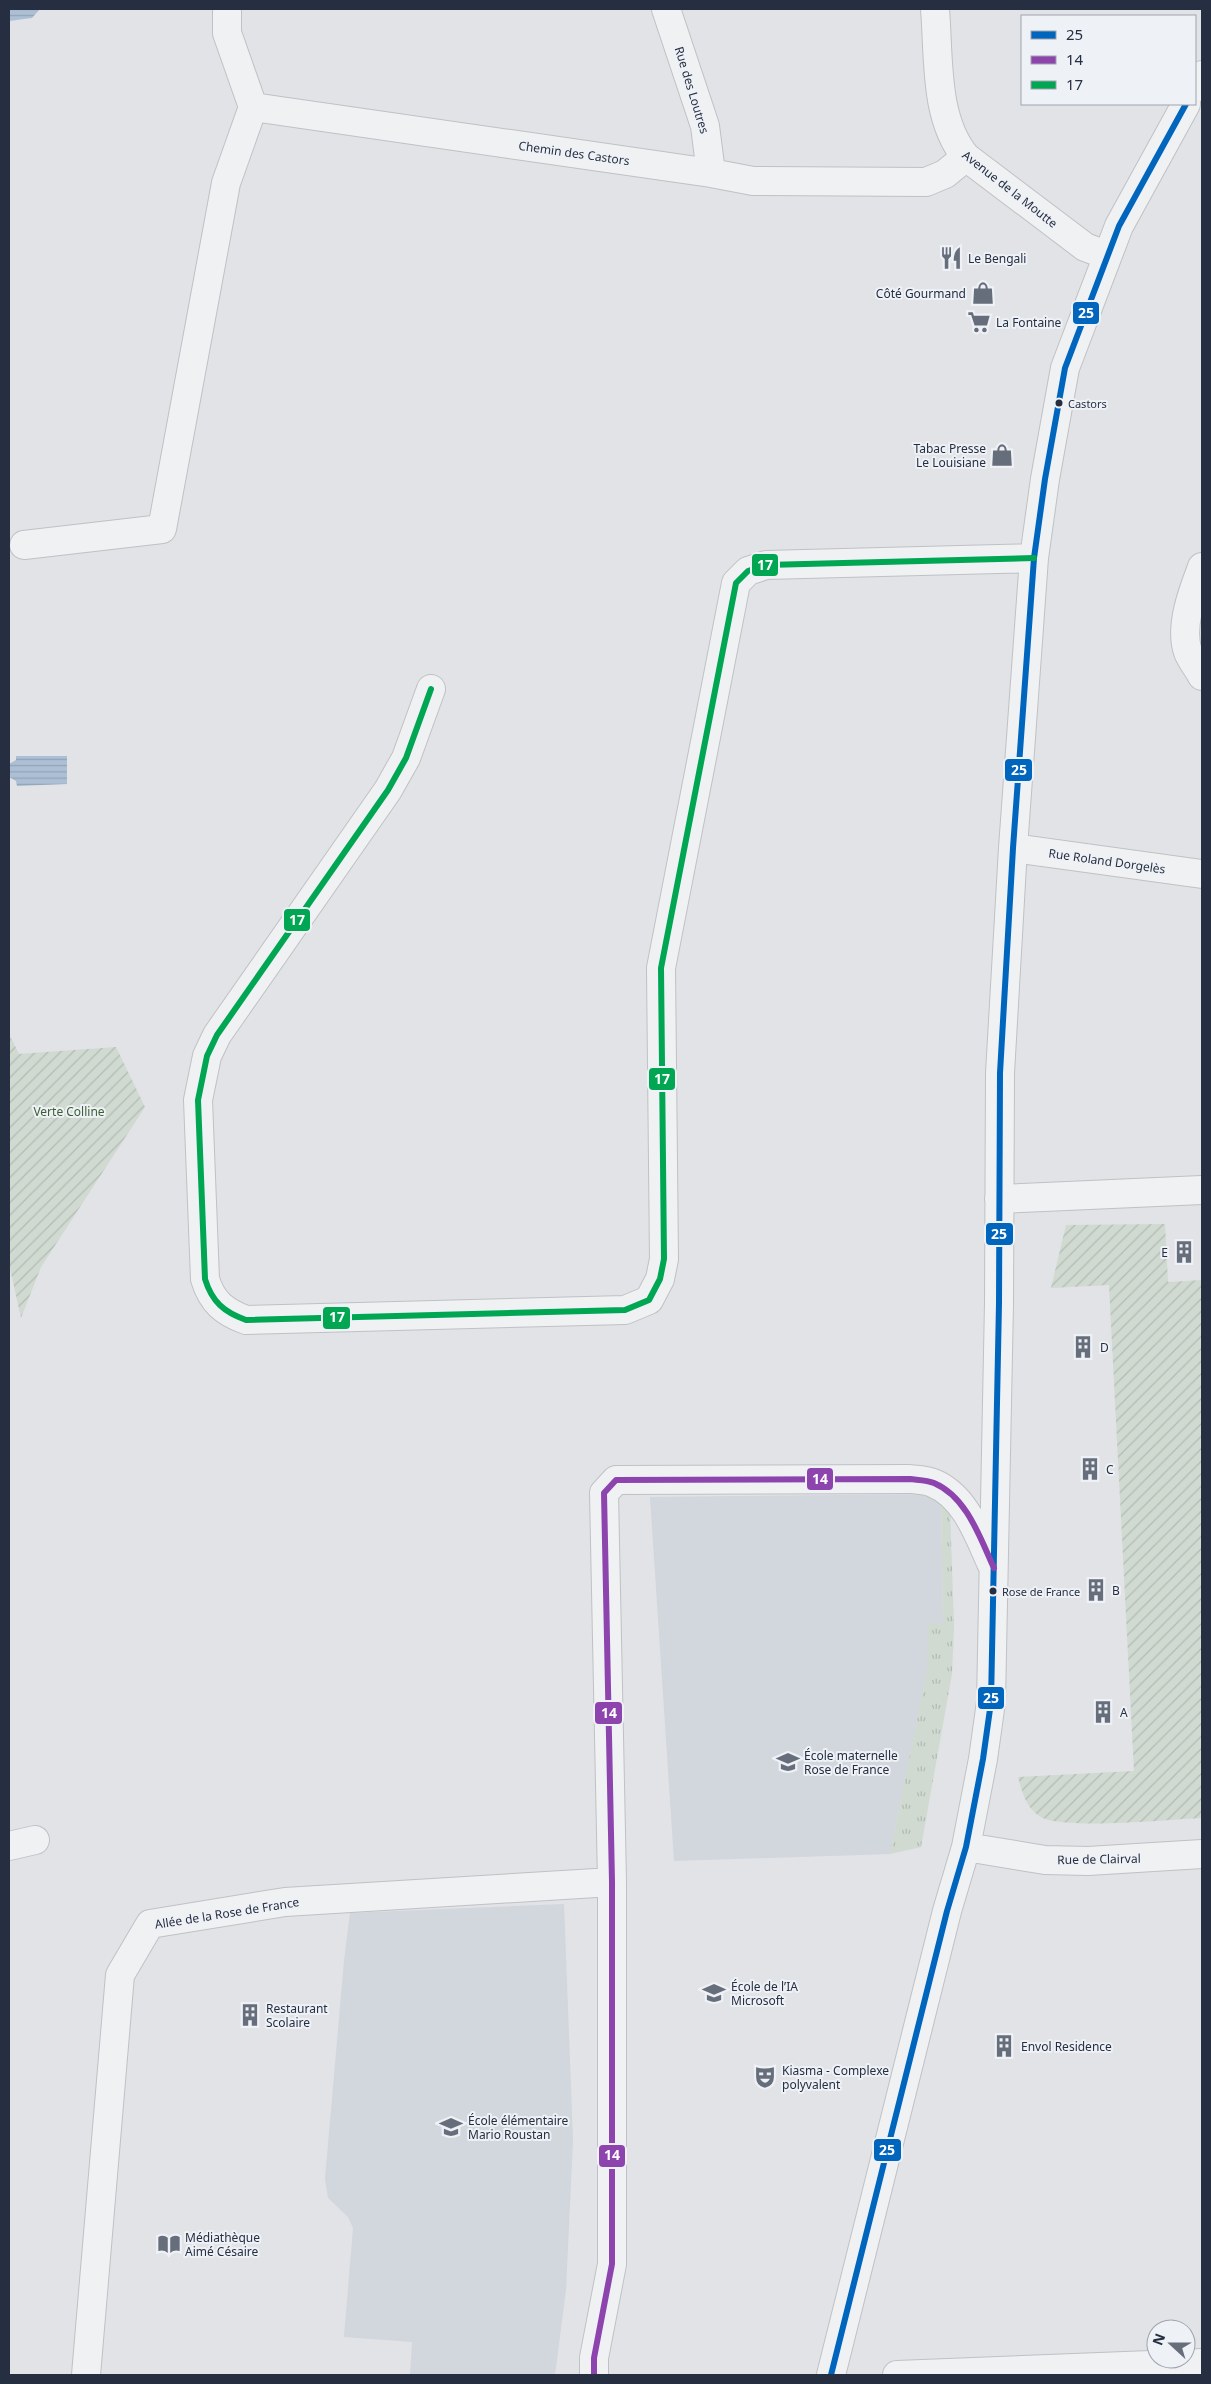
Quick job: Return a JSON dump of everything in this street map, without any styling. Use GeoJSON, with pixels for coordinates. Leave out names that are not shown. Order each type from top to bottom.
{"type":"FeatureCollection","features":[{"type":"Feature","properties":{"kind":"street","name":"Rue des Loutres"},"geometry":{"type":"LineString","coordinates":[[666,9],[705,126],[711,173]]}},
{"type":"Feature","properties":{"kind":"street","name":"Avenue de la Moutte"},"geometry":{"type":"LineString","coordinates":[[935,9],[942,106],[954,144],[966,158],[1085,247],[1106,255]]}},
{"type":"Feature","properties":{"kind":"street"},"geometry":{"type":"LineString","coordinates":[[24,545],[162,529],[226,183],[253,106],[227,21]]}},
{"type":"Feature","properties":{"kind":"street"},"geometry":{"type":"LineString","coordinates":[[1196,86],[1202,75]]}},
{"type":"Feature","properties":{"kind":"street"},"geometry":{"type":"LineString","coordinates":[[831,2375],[947,1911],[966,1847],[983,1758],[990,1702],[994,1568],[1000,1073],[1013,848],[1034,558],[1045,479],[1065,368],[1106,255],[1119,226],[1185,105]]}},
{"type":"Feature","properties":{"kind":"street","name":"Chemin des Castors"},"geometry":{"type":"LineString","coordinates":[[253,106],[711,173],[753,181],[926,182],[945,174],[966,158]]}},
{"type":"Feature","properties":{"kind":"street"},"geometry":{"type":"LineString","coordinates":[[431,689],[406,758],[388,790],[217,1035],[207,1056],[198,1100],[206,1279],[210,1294],[218,1304],[231,1315],[246,1320],[625,1310],[649,1300],[660,1280],[664,1259],[660,968],[736,583],[748,571],[766,565],[1034,558]]}},
{"type":"Feature","properties":{"kind":"street"},"geometry":{"type":"LineString","coordinates":[[1202,567],[1190,606],[1186,635],[1188,652],[1202,676]]}},
{"type":"Feature","properties":{"kind":"street","name":"Rue Roland Dorgelès"},"geometry":{"type":"LineString","coordinates":[[1013,848],[1202,874]]}},
{"type":"Feature","properties":{"kind":"street"},"geometry":{"type":"LineString","coordinates":[[999,1199],[1202,1190]]}},
{"type":"Feature","properties":{"kind":"street"},"geometry":{"type":"LineString","coordinates":[[594,2375],[594,2358],[612,2264],[612,1882],[604,1493],[616,1480],[910,1479],[933,1483],[960,1501],[977,1531],[994,1568]]}},
{"type":"Feature","properties":{"kind":"street","name":"Rue de Clairval"},"geometry":{"type":"LineString","coordinates":[[966,1847],[1045,1860],[1079,1861],[1202,1854]]}},
{"type":"Feature","properties":{"kind":"street","name":"Allée de la Rose de France"},"geometry":{"type":"LineString","coordinates":[[86,2375],[120,1975],[150,1924],[285,1902],[612,1882]]}},
{"type":"Feature","properties":{"kind":"street"},"geometry":{"type":"LineString","coordinates":[[897,2375],[1202,2363]]}},
{"type":"Feature","properties":{"kind":"shaded area","name":"École maternelle Rose de France"},"geometry":{"type":"Polygon","coordinates":[[[941,1494],[943,1624],[928,1624],[928,1668],[890,1854],[674,1861],[650,1497],[941,1494]]]}},
{"type":"Feature","properties":{"kind":"shaded area","name":"École élémentaire Mario Roustan"},"geometry":{"type":"Polygon","coordinates":[[[564,1904],[573,2140],[566,2290],[555,2375],[410,2375],[412,2342],[344,2337],[353,2228],[348,2217],[328,2198],[325,2179],[350,1913],[564,1904]]]}},
{"type":"Feature","properties":{"kind":"green space","name":"Verte Colline"},"geometry":{"type":"Polygon","coordinates":[[[9,1034],[19,1054],[116,1047],[145,1107],[41,1267],[21,1318],[9,1264],[9,1034]]]}},
{"type":"Feature","properties":{"kind":"green space"},"geometry":{"type":"Polygon","coordinates":[[[1165,1224],[1168,1282],[1202,1280],[1202,1818],[1092,1823],[1069,1823],[1051,1820],[1039,1816],[1031,1808],[1023,1794],[1018,1777],[1134,1771],[1109,1285],[1051,1288],[1066,1225],[1165,1224]]]}},
{"type":"Feature","properties":{"kind":"green space"},"geometry":{"type":"Polygon","coordinates":[[[941,1494],[950,1508],[954,1627],[952,1674],[921,1847],[890,1854],[927,1671],[928,1623],[943,1624],[941,1494]]]}},
{"type":"Feature","properties":{"kind":"water"},"geometry":{"type":"Polygon","coordinates":[[[9,9],[40,9],[32,18],[9,21],[9,9]]]}},
{"type":"Feature","properties":{"kind":"water"},"geometry":{"type":"Polygon","coordinates":[[[16,756],[67,756],[67,784],[17,786],[16,781],[9,777],[9,764],[16,760],[16,756]]]}},
{"type":"Feature","properties":{"kind":"transit line","name":"25"},"geometry":{"type":"LineString","coordinates":[[831,2375],[947,1911],[966,1847],[983,1759],[991,1702],[999,1303],[1000,1073],[1013,848],[1034,558],[1045,479],[1065,368],[1119,226],[1185,105]]}},
{"type":"Feature","properties":{"kind":"transit line","name":"17"},"geometry":{"type":"LineString","coordinates":[[431,689],[406,758],[388,790],[217,1035],[207,1056],[198,1100],[205,1279],[215,1300],[225,1310],[246,1320],[625,1310],[649,1300],[660,1279],[664,1259],[661,968],[736,583],[748,571],[766,565],[1034,558]]}},
{"type":"Feature","properties":{"kind":"transit line","name":"14"},"geometry":{"type":"LineString","coordinates":[[594,2375],[594,2358],[612,2264],[612,1882],[604,1493],[616,1480],[910,1479],[928,1481],[945,1489],[964,1508],[978,1532],[994,1568]]}},
{"type":"Feature","properties":{"kind":"place","name":"Le Bengali"},"geometry":{"type":"Point","coordinates":[951,258]}},
{"type":"Feature","properties":{"kind":"place","name":"Côté Gourmand"},"geometry":{"type":"Point","coordinates":[983,293]}},
{"type":"Feature","properties":{"kind":"place","name":"La Fontaine"},"geometry":{"type":"Point","coordinates":[979,322]}},
{"type":"Feature","properties":{"kind":"place","name":"Castors"},"geometry":{"type":"Point","coordinates":[1059,403]}},
{"type":"Feature","properties":{"kind":"place","name":"Tabac Presse Le Louisiane"},"geometry":{"type":"Point","coordinates":[1002,455]}},
{"type":"Feature","properties":{"kind":"place","name":"E"},"geometry":{"type":"Point","coordinates":[1184,1252]}},
{"type":"Feature","properties":{"kind":"place","name":"D"},"geometry":{"type":"Point","coordinates":[1083,1347]}},
{"type":"Feature","properties":{"kind":"place","name":"C"},"geometry":{"type":"Point","coordinates":[1090,1469]}},
{"type":"Feature","properties":{"kind":"place","name":"B"},"geometry":{"type":"Point","coordinates":[1096,1590]}},
{"type":"Feature","properties":{"kind":"place","name":"Rose de France"},"geometry":{"type":"Point","coordinates":[993,1591]}},
{"type":"Feature","properties":{"kind":"place","name":"A"},"geometry":{"type":"Point","coordinates":[1103,1712]}},
{"type":"Feature","properties":{"kind":"place","name":"École maternelle Rose de France"},"geometry":{"type":"Point","coordinates":[788,1762]}},
{"type":"Feature","properties":{"kind":"place","name":"École de l’IA Microsoft"},"geometry":{"type":"Point","coordinates":[714,1993]}},
{"type":"Feature","properties":{"kind":"place","name":"Restaurant Scolaire"},"geometry":{"type":"Point","coordinates":[250,2015]}},
{"type":"Feature","properties":{"kind":"place","name":"Envol Residence"},"geometry":{"type":"Point","coordinates":[1004,2046]}},
{"type":"Feature","properties":{"kind":"place","name":"Kiasma - Complexe polyvalent"},"geometry":{"type":"Point","coordinates":[765,2077]}},
{"type":"Feature","properties":{"kind":"place","name":"École élémentaire Mario Roustan"},"geometry":{"type":"Point","coordinates":[451,2127]}},
{"type":"Feature","properties":{"kind":"place","name":"Médiathèque Aimé Césaire"},"geometry":{"type":"Point","coordinates":[169,2244]}}]}
